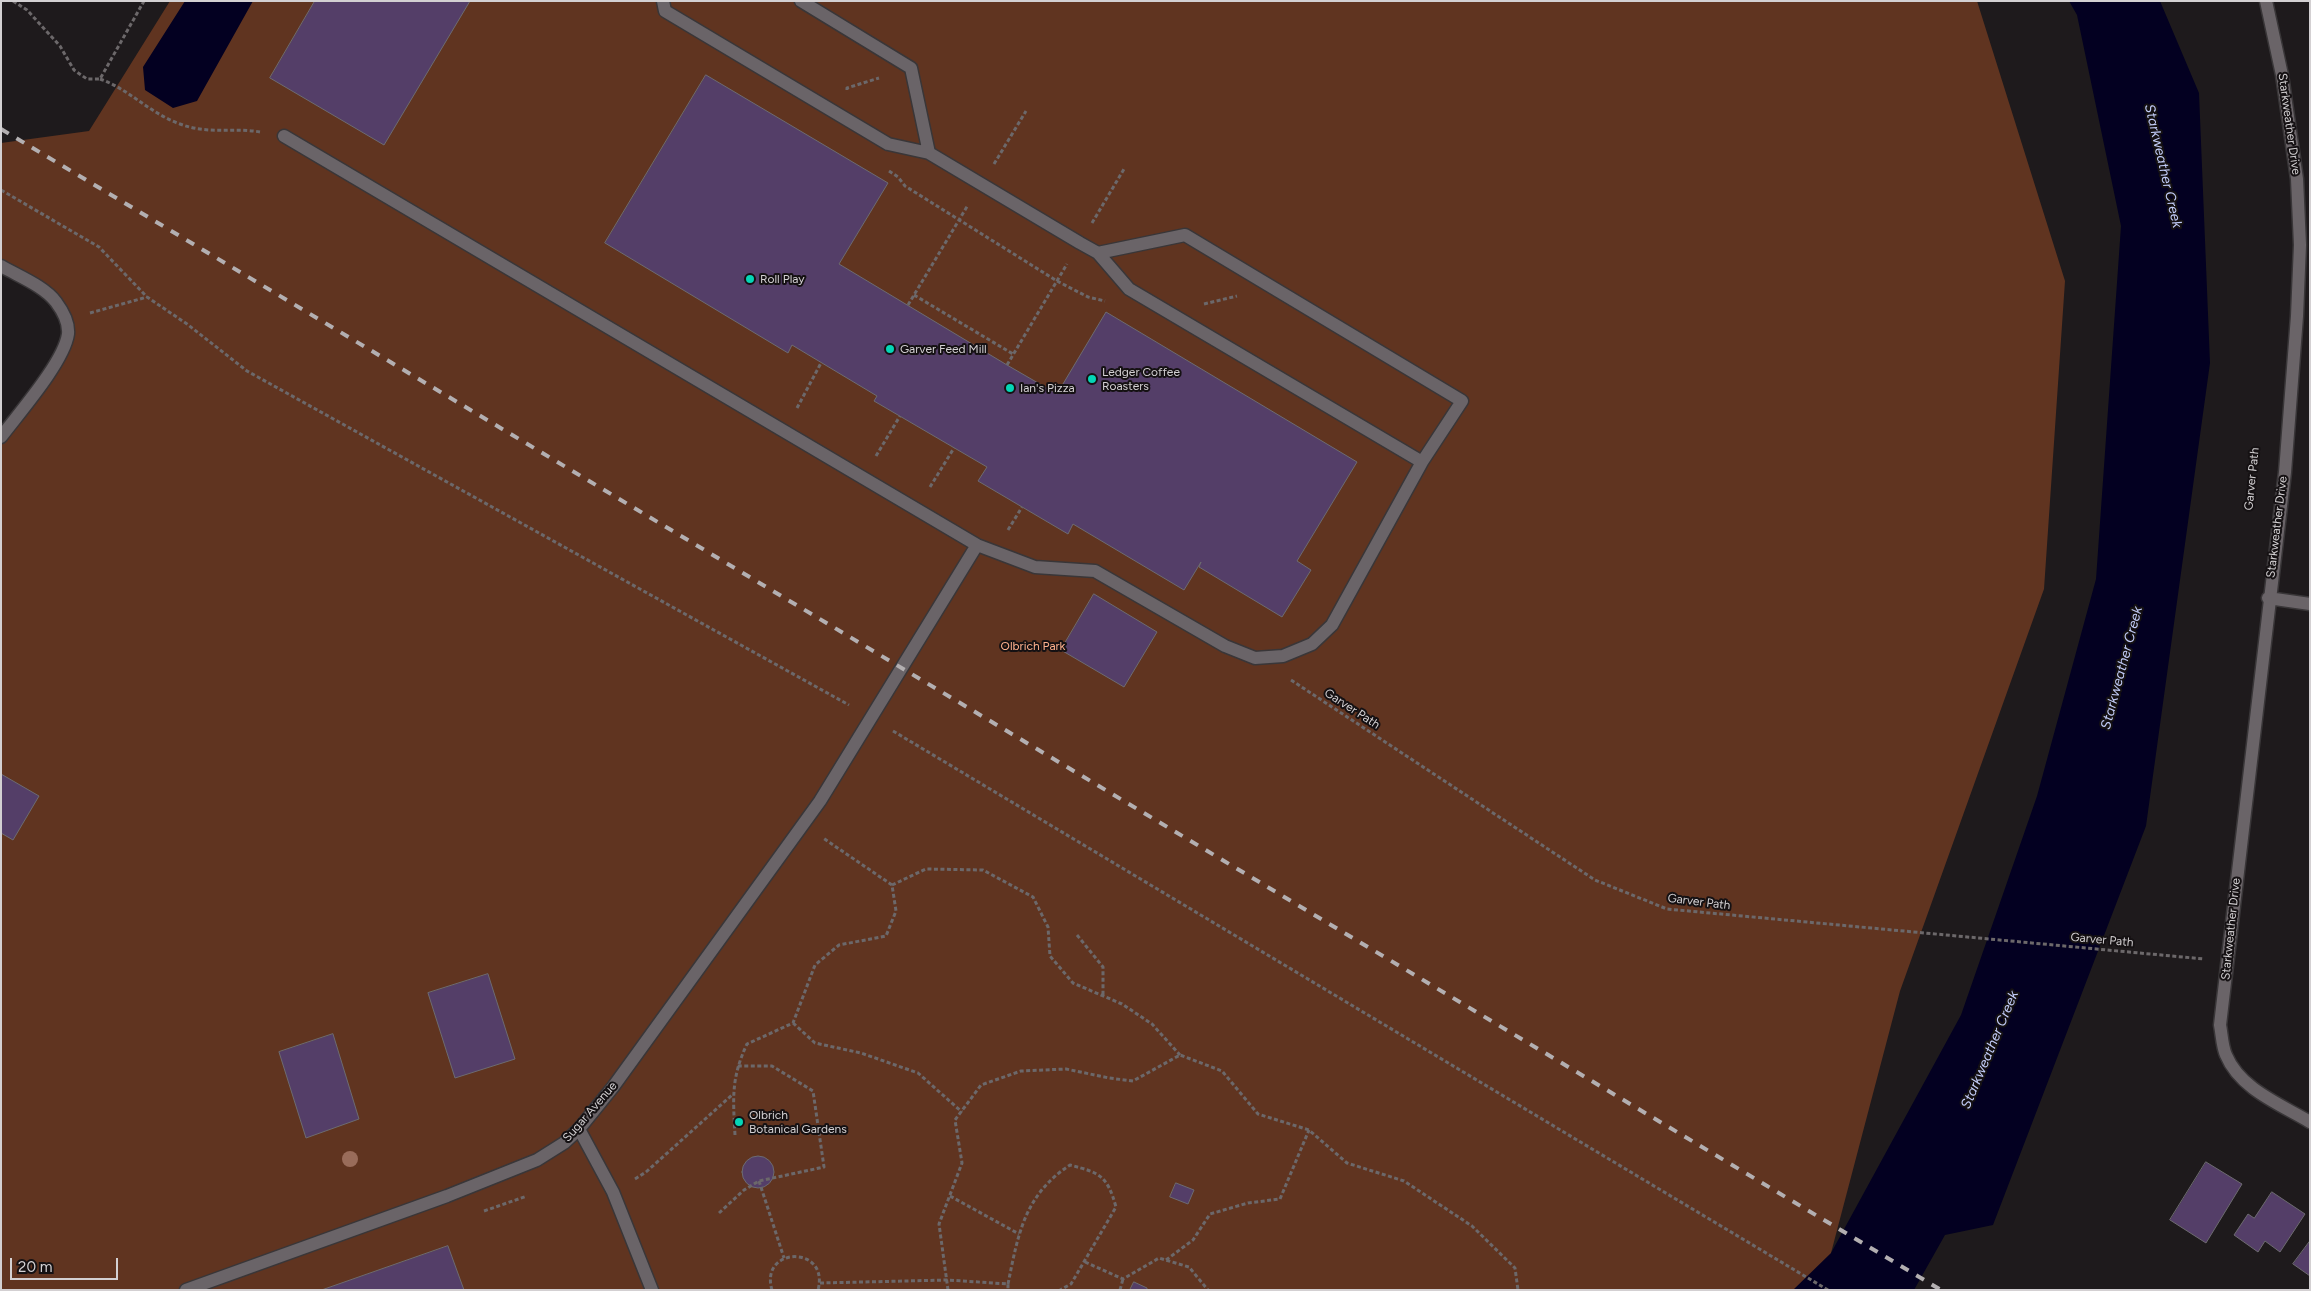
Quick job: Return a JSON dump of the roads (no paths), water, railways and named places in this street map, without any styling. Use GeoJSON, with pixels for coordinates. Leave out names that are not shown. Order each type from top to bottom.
{"type":"FeatureCollection","features":[{"type":"Feature","properties":{"kind":"street"},"geometry":{"type":"LineString","coordinates":[[801,1],[911,68],[930,153]]}},
{"type":"Feature","properties":{"kind":"street","name":"Starkweather Drive"},"geometry":{"type":"LineString","coordinates":[[2266,1],[2282,75],[2297,179],[2300,245],[2297,316],[2285,472],[2268,598],[2220,1025],[2225,1053],[2230,1064],[2244,1082],[2310,1122]]}},
{"type":"Feature","properties":{"kind":"street"},"geometry":{"type":"LineString","coordinates":[[664,6],[888,144],[930,153],[1080,243],[1098,254],[1129,289],[1422,462]]}},
{"type":"Feature","properties":{"kind":"street"},"geometry":{"type":"LineString","coordinates":[[284,136],[977,545],[1035,567],[1095,571],[1225,646],[1255,658],[1283,656],[1312,644],[1332,625],[1422,462],[1462,400],[1185,235],[1098,254]]}},
{"type":"Feature","properties":{"kind":"street"},"geometry":{"type":"LineString","coordinates":[[2297,179],[2310,176]]}},
{"type":"Feature","properties":{"kind":"street"},"geometry":{"type":"LineString","coordinates":[[1,266],[41,290],[55,301],[66,320],[68,334],[55,366],[1,437]]}},
{"type":"Feature","properties":{"kind":"street","name":"Sugar Avenue"},"geometry":{"type":"LineString","coordinates":[[186,1290],[446,1196],[537,1160],[564,1143],[579,1128],[613,1086],[820,801],[977,545]]}},
{"type":"Feature","properties":{"kind":"street"},"geometry":{"type":"LineString","coordinates":[[2268,598],[2310,604]]}},
{"type":"Feature","properties":{"kind":"street"},"geometry":{"type":"LineString","coordinates":[[579,1128],[613,1192],[652,1290]]}},
{"type":"Feature","properties":{"kind":"water"},"geometry":{"type":"Polygon","coordinates":[[[185,1],[253,1],[197,101],[173,108],[145,90],[143,67],[185,1]]]}},
{"type":"Feature","properties":{"kind":"water","name":"Starkweather Creek"},"geometry":{"type":"Polygon","coordinates":[[[2069,1],[2160,1],[2199,93],[2210,363],[2146,826],[1993,1225],[1945,1235],[1914,1290],[1793,1290],[1831,1253],[1961,1015],[2037,796],[2096,579],[2121,226],[2077,15],[2069,1]]]}},
{"type":"Feature","properties":{"kind":"railway"},"geometry":{"type":"LineString","coordinates":[[1,129],[1941,1290]]}},
{"type":"Feature","properties":{"kind":"place","name":"Roll Play"},"geometry":{"type":"Point","coordinates":[750,279]}},
{"type":"Feature","properties":{"kind":"place","name":"Garver Feed Mill"},"geometry":{"type":"Point","coordinates":[890,349]}},
{"type":"Feature","properties":{"kind":"place","name":"Ledger Coffee Roasters"},"geometry":{"type":"Point","coordinates":[1092,379]}},
{"type":"Feature","properties":{"kind":"place","name":"Ian's Pizza"},"geometry":{"type":"Point","coordinates":[1010,388]}},
{"type":"Feature","properties":{"kind":"place","name":"Olbrich Botanical Gardens"},"geometry":{"type":"Point","coordinates":[739,1122]}},
{"type":"Feature","properties":{"kind":"park label","name":"Olbrich Park"},"geometry":{"type":"Point","coordinates":[1033,646]}}]}
